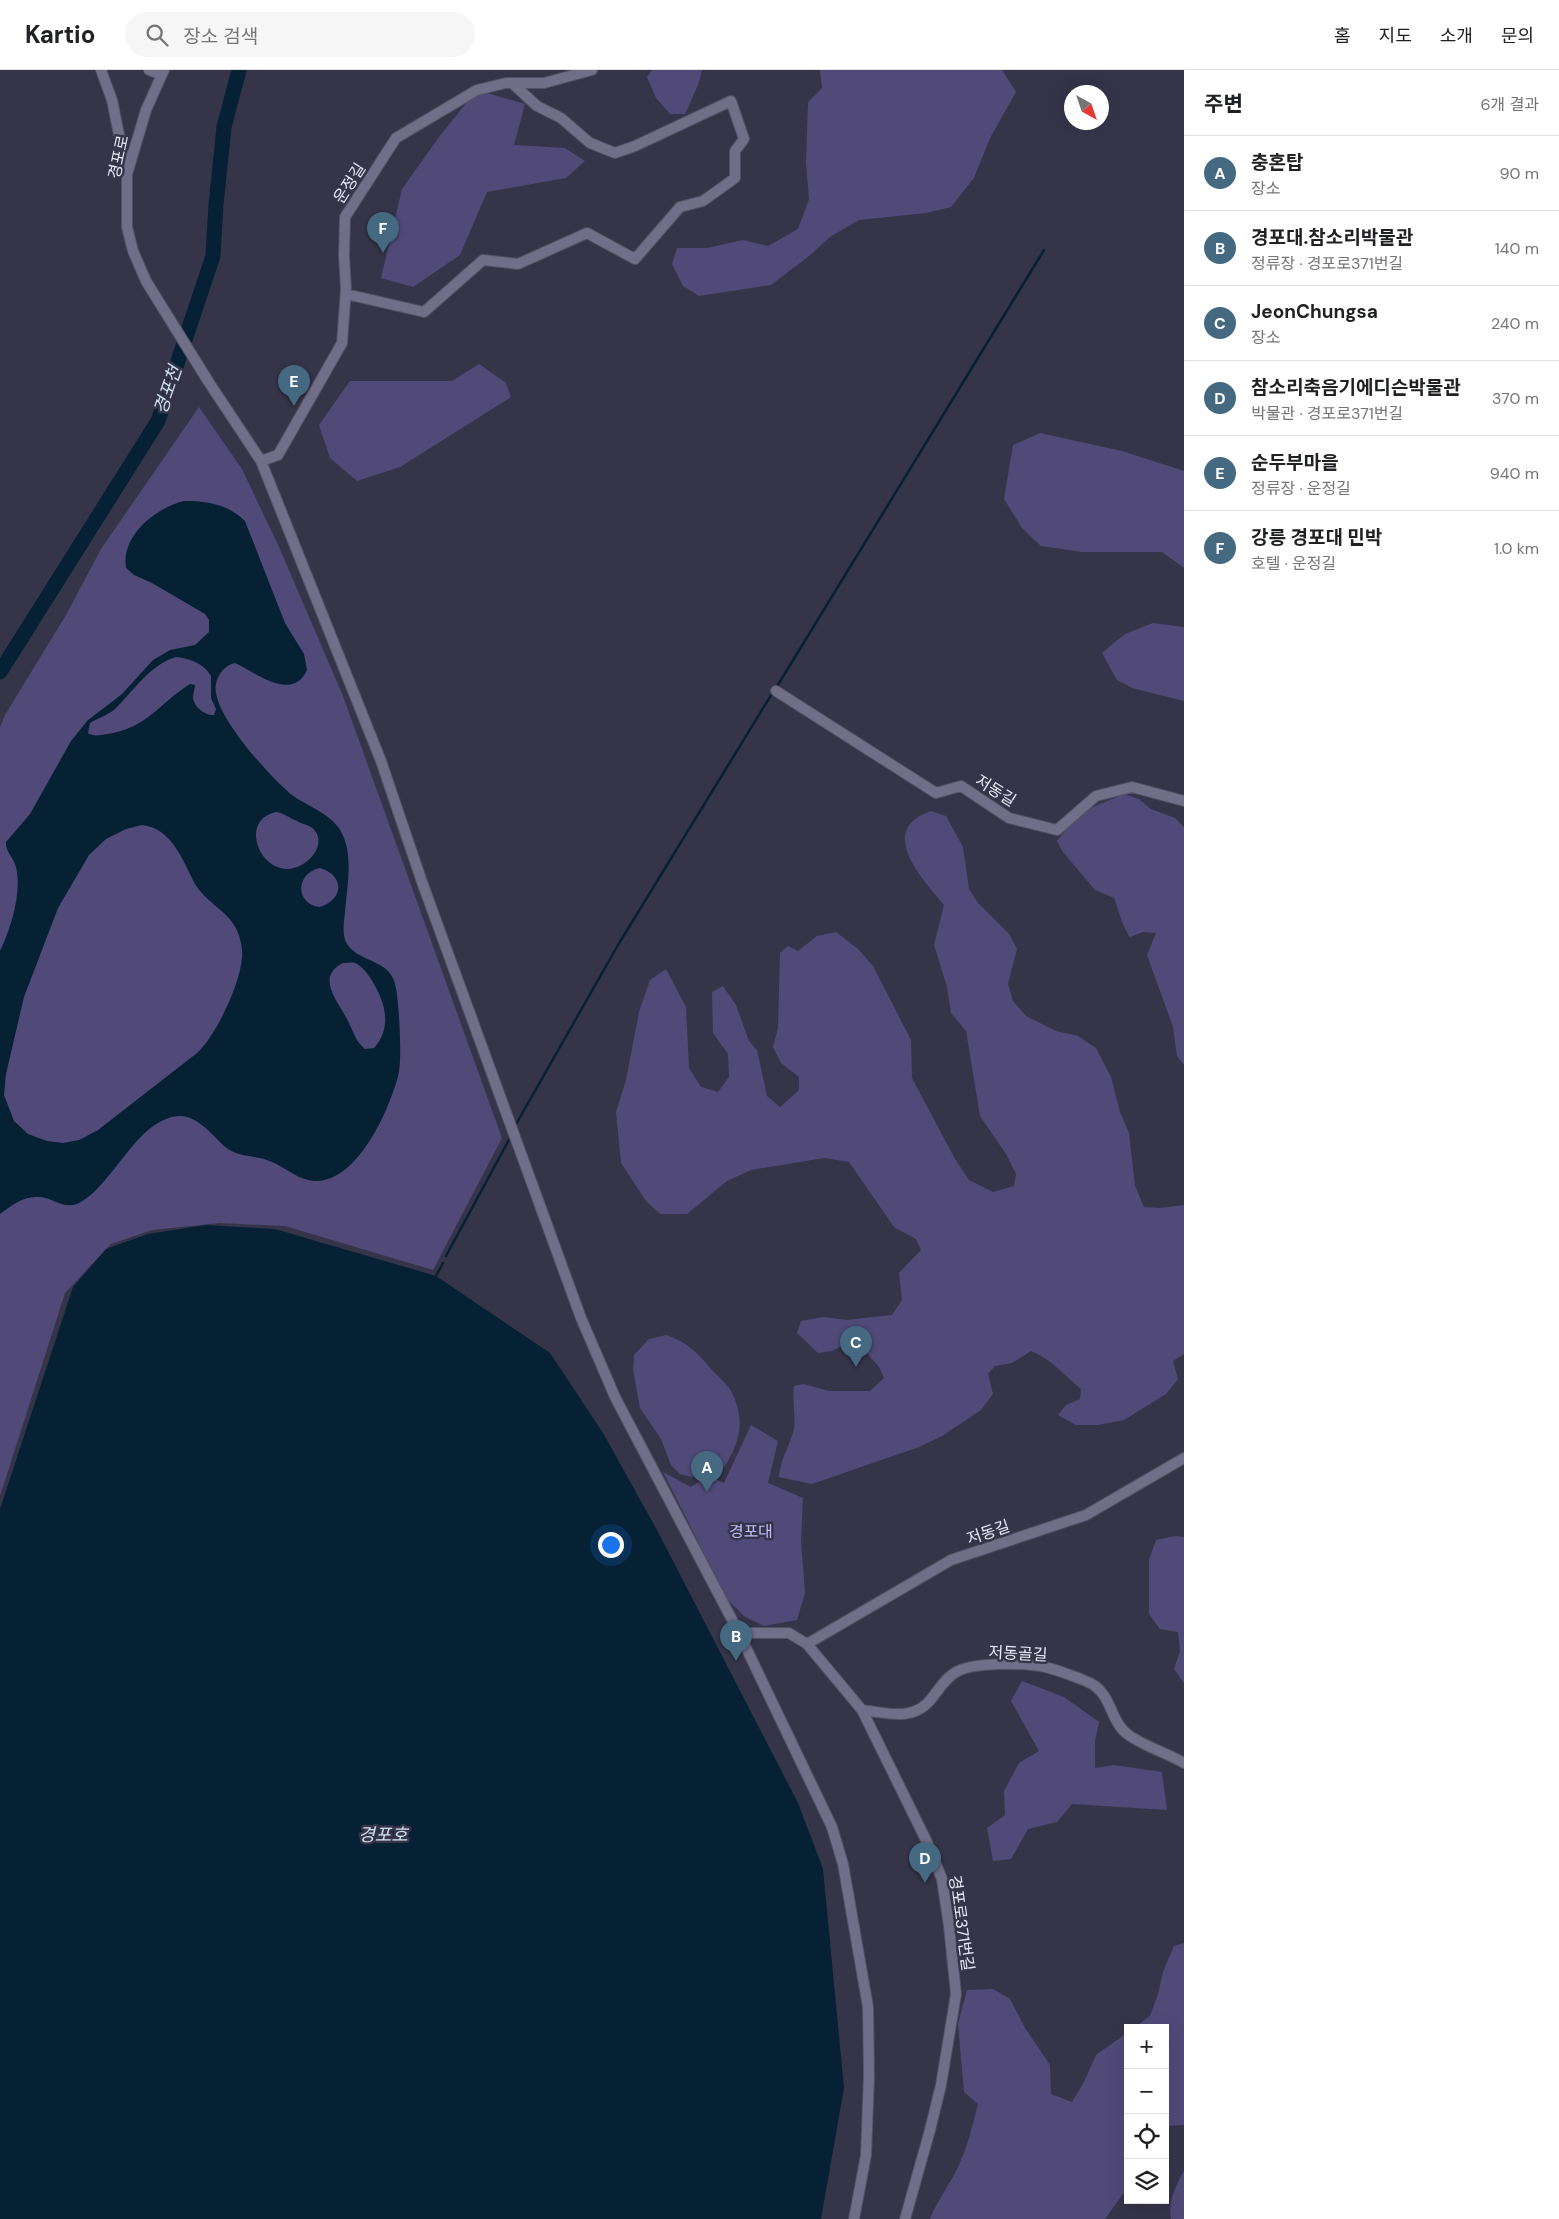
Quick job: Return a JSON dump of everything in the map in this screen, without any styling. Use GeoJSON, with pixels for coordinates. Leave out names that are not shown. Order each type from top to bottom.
{"type":"FeatureCollection","features":[{"type":"Feature","properties":{"kind":"street"},"geometry":{"type":"LineString","coordinates":[[101,70],[112,100],[126,174]]}},
{"type":"Feature","properties":{"kind":"street"},"geometry":{"type":"LineString","coordinates":[[149,70],[162,72]]}},
{"type":"Feature","properties":{"kind":"street","name":"운정길"},"geometry":{"type":"LineString","coordinates":[[261,461],[278,455],[342,343],[346,294],[344,256],[345,217],[396,138],[477,90],[512,83],[544,83],[592,70]]}},
{"type":"Feature","properties":{"kind":"street","name":"경포로"},"geometry":{"type":"LineString","coordinates":[[162,72],[146,110],[126,174],[127,227],[133,251],[146,281],[208,381],[261,461],[381,760],[422,882],[581,1318],[615,1397],[739,1633],[832,1827],[843,1864],[868,2007],[869,2076],[866,2155],[854,2219]]}},
{"type":"Feature","properties":{"kind":"street"},"geometry":{"type":"LineString","coordinates":[[346,294],[424,312],[483,260],[518,264],[588,233],[635,259],[680,208],[703,201],[735,178],[735,151],[744,139],[731,101],[635,146],[615,153],[590,143],[561,118],[537,106],[512,83]]}},
{"type":"Feature","properties":{"kind":"street","name":"저동길"},"geometry":{"type":"LineString","coordinates":[[776,691],[936,793],[961,786],[1009,818],[1045,828],[1057,830],[1096,796],[1132,787],[1184,801]]}},
{"type":"Feature","properties":{"kind":"street","name":"저동길"},"geometry":{"type":"LineString","coordinates":[[807,1644],[951,1560],[1086,1515],[1184,1458]]}},
{"type":"Feature","properties":{"kind":"street","name":"경포로371번길"},"geometry":{"type":"LineString","coordinates":[[739,1633],[789,1633],[807,1644],[862,1710],[926,1840],[942,1879],[956,1994],[941,2084],[930,2130],[904,2219]]}},
{"type":"Feature","properties":{"kind":"street","name":"저동골길"},"geometry":{"type":"LineString","coordinates":[[862,1710],[905,1715],[920,1710],[939,1688],[958,1671],[976,1666],[1013,1665],[1046,1667],[1095,1686],[1104,1697],[1115,1722],[1129,1735],[1184,1764]]}},
{"type":"Feature","properties":{"kind":"green space"},"geometry":{"type":"Polygon","coordinates":[[[652,70],[702,70],[698,85],[685,114],[670,114],[656,98],[647,77],[652,70]]]}},
{"type":"Feature","properties":{"kind":"green space"},"geometry":{"type":"Polygon","coordinates":[[[820,70],[1002,70],[1016,92],[990,138],[974,178],[951,207],[926,213],[859,220],[830,237],[771,285],[699,296],[683,286],[672,264],[677,248],[707,248],[743,240],[768,246],[798,229],[809,199],[806,163],[808,102],[822,88],[820,70]]]}},
{"type":"Feature","properties":{"kind":"green space"},"geometry":{"type":"Polygon","coordinates":[[[477,90],[525,104],[514,145],[565,148],[585,161],[566,178],[487,192],[460,255],[413,287],[381,278],[402,189],[439,137],[477,90]]]}},
{"type":"Feature","properties":{"kind":"green space"},"geometry":{"type":"Polygon","coordinates":[[[479,364],[506,383],[511,397],[400,467],[357,481],[330,458],[319,425],[350,381],[452,381],[479,364]]]}},
{"type":"Feature","properties":{"kind":"green space"},"geometry":{"type":"Polygon","coordinates":[[[199,407],[242,469],[279,547],[343,696],[502,1138],[433,1270],[285,1226],[220,1223],[152,1230],[111,1244],[65,1293],[0,1496],[0,727],[5,715],[66,615],[101,549],[199,407]]]}},
{"type":"Feature","properties":{"kind":"green space"},"geometry":{"type":"Polygon","coordinates":[[[1040,433],[1122,451],[1184,471],[1184,568],[1162,552],[1082,552],[1041,546],[1022,528],[1004,499],[1013,445],[1040,433]]]}},
{"type":"Feature","properties":{"kind":"green space"},"geometry":{"type":"Polygon","coordinates":[[[1153,623],[1184,627],[1184,701],[1132,688],[1117,680],[1102,653],[1125,634],[1153,623]]]}},
{"type":"Feature","properties":{"kind":"green space"},"geometry":{"type":"Polygon","coordinates":[[[1124,794],[1139,799],[1151,809],[1175,818],[1184,827],[1184,1065],[1177,1056],[1173,1027],[1147,955],[1156,933],[1143,932],[1130,937],[1114,898],[1095,890],[1062,851],[1057,841],[1079,813],[1124,794]]]}},
{"type":"Feature","properties":{"kind":"green space"},"geometry":{"type":"Polygon","coordinates":[[[931,811],[946,816],[963,847],[969,889],[978,903],[1009,934],[1017,949],[1008,984],[1013,1001],[1026,1016],[1056,1031],[1078,1036],[1096,1048],[1111,1077],[1120,1112],[1129,1133],[1135,1186],[1144,1207],[1160,1208],[1184,1205],[1184,1354],[1173,1361],[1178,1379],[1166,1394],[1124,1420],[1098,1425],[1076,1425],[1058,1415],[1066,1405],[1080,1399],[1081,1389],[1051,1363],[1031,1351],[1012,1363],[995,1366],[988,1374],[993,1394],[981,1410],[942,1436],[919,1447],[812,1484],[779,1477],[781,1465],[794,1429],[794,1386],[804,1384],[829,1391],[870,1391],[884,1378],[879,1367],[855,1339],[832,1351],[818,1353],[797,1333],[801,1321],[823,1317],[847,1320],[892,1315],[902,1300],[899,1273],[921,1250],[916,1239],[894,1227],[849,1162],[824,1158],[751,1170],[727,1181],[687,1214],[660,1214],[646,1201],[621,1163],[616,1112],[626,1080],[639,1012],[650,980],[666,969],[686,1007],[689,1068],[701,1087],[718,1092],[729,1077],[728,1054],[713,1033],[712,992],[723,986],[736,1005],[749,1041],[757,1050],[767,1096],[780,1107],[799,1090],[799,1077],[781,1063],[773,1047],[778,1028],[780,953],[788,946],[798,951],[817,936],[836,932],[858,949],[873,966],[911,1040],[912,1078],[955,1159],[969,1180],[993,1192],[1014,1186],[1016,1174],[1006,1154],[980,1116],[966,1031],[951,1013],[947,987],[934,945],[944,905],[916,868],[905,842],[907,830],[915,819],[931,811]]]}},
{"type":"Feature","properties":{"kind":"green space"},"geometry":{"type":"Polygon","coordinates":[[[666,1335],[680,1341],[697,1353],[728,1386],[735,1400],[740,1422],[739,1432],[733,1452],[721,1472],[692,1477],[680,1474],[671,1465],[661,1439],[640,1408],[633,1370],[634,1355],[649,1339],[666,1335]]]}},
{"type":"Feature","properties":{"kind":"green space","name":"경포대"},"geometry":{"type":"Polygon","coordinates":[[[751,1425],[778,1441],[768,1483],[803,1498],[801,1541],[805,1593],[797,1620],[764,1626],[744,1616],[727,1599],[663,1472],[691,1487],[708,1476],[724,1483],[751,1425]]]}},
{"type":"Feature","properties":{"kind":"green space"},"geometry":{"type":"Polygon","coordinates":[[[1175,1536],[1184,1537],[1184,1683],[1174,1669],[1180,1651],[1178,1632],[1160,1629],[1149,1614],[1149,1560],[1156,1540],[1175,1536]]]}},
{"type":"Feature","properties":{"kind":"green space"},"geometry":{"type":"Polygon","coordinates":[[[1022,1681],[1064,1697],[1099,1722],[1095,1741],[1095,1768],[1114,1765],[1162,1772],[1167,1810],[1072,1804],[1057,1822],[1028,1829],[1011,1859],[993,1861],[987,1828],[1005,1815],[1004,1791],[1019,1763],[1039,1751],[1011,1701],[1022,1681]]]}},
{"type":"Feature","properties":{"kind":"green space"},"geometry":{"type":"Polygon","coordinates":[[[1184,1943],[1184,2125],[1169,2126],[1169,2024],[1139,2024],[1150,2016],[1163,1972],[1174,1946],[1184,1943]]]}},
{"type":"Feature","properties":{"kind":"green space"},"geometry":{"type":"Polygon","coordinates":[[[993,1989],[1010,1999],[1025,2028],[1050,2065],[1051,2094],[1072,2102],[1084,2082],[1096,2055],[1124,2035],[1124,2193],[1105,2219],[930,2219],[961,2160],[969,2139],[978,2104],[964,2092],[958,2024],[967,1990],[993,1989]]]}},
{"type":"Feature","properties":{"kind":"green space"},"geometry":{"type":"Polygon","coordinates":[[[1184,2171],[1184,2219],[1171,2219],[1170,2206],[1173,2194],[1184,2171]]]}},
{"type":"Feature","properties":{"kind":"water"},"geometry":{"type":"Polygon","coordinates":[[[184,501],[217,505],[232,511],[245,521],[285,623],[304,654],[307,670],[300,680],[292,684],[283,685],[273,682],[235,663],[231,664],[222,670],[218,677],[216,684],[217,696],[222,711],[232,727],[257,760],[292,795],[323,813],[338,827],[343,836],[347,846],[349,868],[344,924],[345,939],[354,952],[383,967],[393,979],[398,1001],[400,1028],[400,1064],[398,1075],[383,1117],[358,1157],[335,1176],[322,1181],[308,1180],[267,1160],[233,1152],[199,1123],[185,1116],[178,1116],[164,1120],[151,1128],[139,1139],[96,1191],[77,1204],[65,1205],[43,1197],[31,1197],[17,1202],[0,1214],[0,951],[8,932],[18,888],[16,867],[6,842],[30,814],[71,741],[88,720],[122,694],[153,660],[170,650],[195,645],[209,632],[209,620],[205,614],[152,583],[134,575],[126,568],[126,556],[135,534],[152,517],[184,501]],[[176,657],[166,661],[142,680],[114,710],[90,723],[88,733],[102,735],[133,726],[143,721],[190,684],[195,685],[193,698],[198,708],[214,715],[216,709],[211,698],[211,676],[208,672],[196,662],[187,659],[176,657]],[[276,812],[263,818],[257,828],[256,839],[260,851],[268,861],[279,868],[292,869],[310,859],[318,846],[318,836],[311,827],[282,813],[276,812]],[[142,825],[126,829],[106,839],[89,855],[58,908],[24,997],[6,1074],[4,1095],[14,1121],[28,1134],[47,1141],[63,1143],[79,1140],[98,1130],[197,1053],[212,1035],[226,1009],[240,969],[242,958],[241,945],[234,925],[199,890],[181,856],[169,839],[152,827],[142,825]],[[320,868],[312,871],[302,882],[301,889],[306,901],[320,907],[334,899],[338,887],[337,881],[328,871],[320,868]],[[343,963],[331,975],[330,982],[334,997],[356,1039],[365,1049],[374,1048],[384,1031],[385,1023],[383,1005],[376,987],[358,964],[343,963]]]}},
{"type":"Feature","properties":{"kind":"water","name":"경포호"},"geometry":{"type":"Polygon","coordinates":[[[206,1225],[275,1229],[436,1276],[550,1353],[603,1433],[657,1530],[798,1803],[823,1869],[844,2088],[821,2219],[0,2219],[0,1509],[73,1287],[106,1249],[148,1234],[206,1225]]]}},
{"type":"Feature","properties":{"kind":"waterway","name":"경포천"},"geometry":{"type":"LineString","coordinates":[[0,672],[158,421],[213,256],[224,127],[239,70]]}},
{"type":"Feature","properties":{"kind":"waterway"},"geometry":{"type":"LineString","coordinates":[[776,688],[1044,250]]}},
{"type":"Feature","properties":{"kind":"waterway"},"geometry":{"type":"LineString","coordinates":[[515,1126],[618,945],[773,692]]}},
{"type":"Feature","properties":{"kind":"waterway"},"geometry":{"type":"LineString","coordinates":[[446,1256],[511,1136]]}},
{"type":"Feature","properties":{"kind":"waterway"},"geometry":{"type":"LineString","coordinates":[[436,1276],[443,1263]]}},
{"type":"Feature","properties":{"kind":"place","name":"강릉 경포대 민박"},"geometry":{"type":"Point","coordinates":[383,253]}},
{"type":"Feature","properties":{"kind":"place","name":"순두부마을"},"geometry":{"type":"Point","coordinates":[294,406]}},
{"type":"Feature","properties":{"kind":"place","name":"JeonChungsa"},"geometry":{"type":"Point","coordinates":[856,1367]}},
{"type":"Feature","properties":{"kind":"place","name":"충혼탑"},"geometry":{"type":"Point","coordinates":[707,1492]}},
{"type":"Feature","properties":{"kind":"place","name":"경포대.참소리박물관"},"geometry":{"type":"Point","coordinates":[736,1661]}},
{"type":"Feature","properties":{"kind":"place","name":"참소리축음기에디슨박물관"},"geometry":{"type":"Point","coordinates":[925,1883]}}]}
